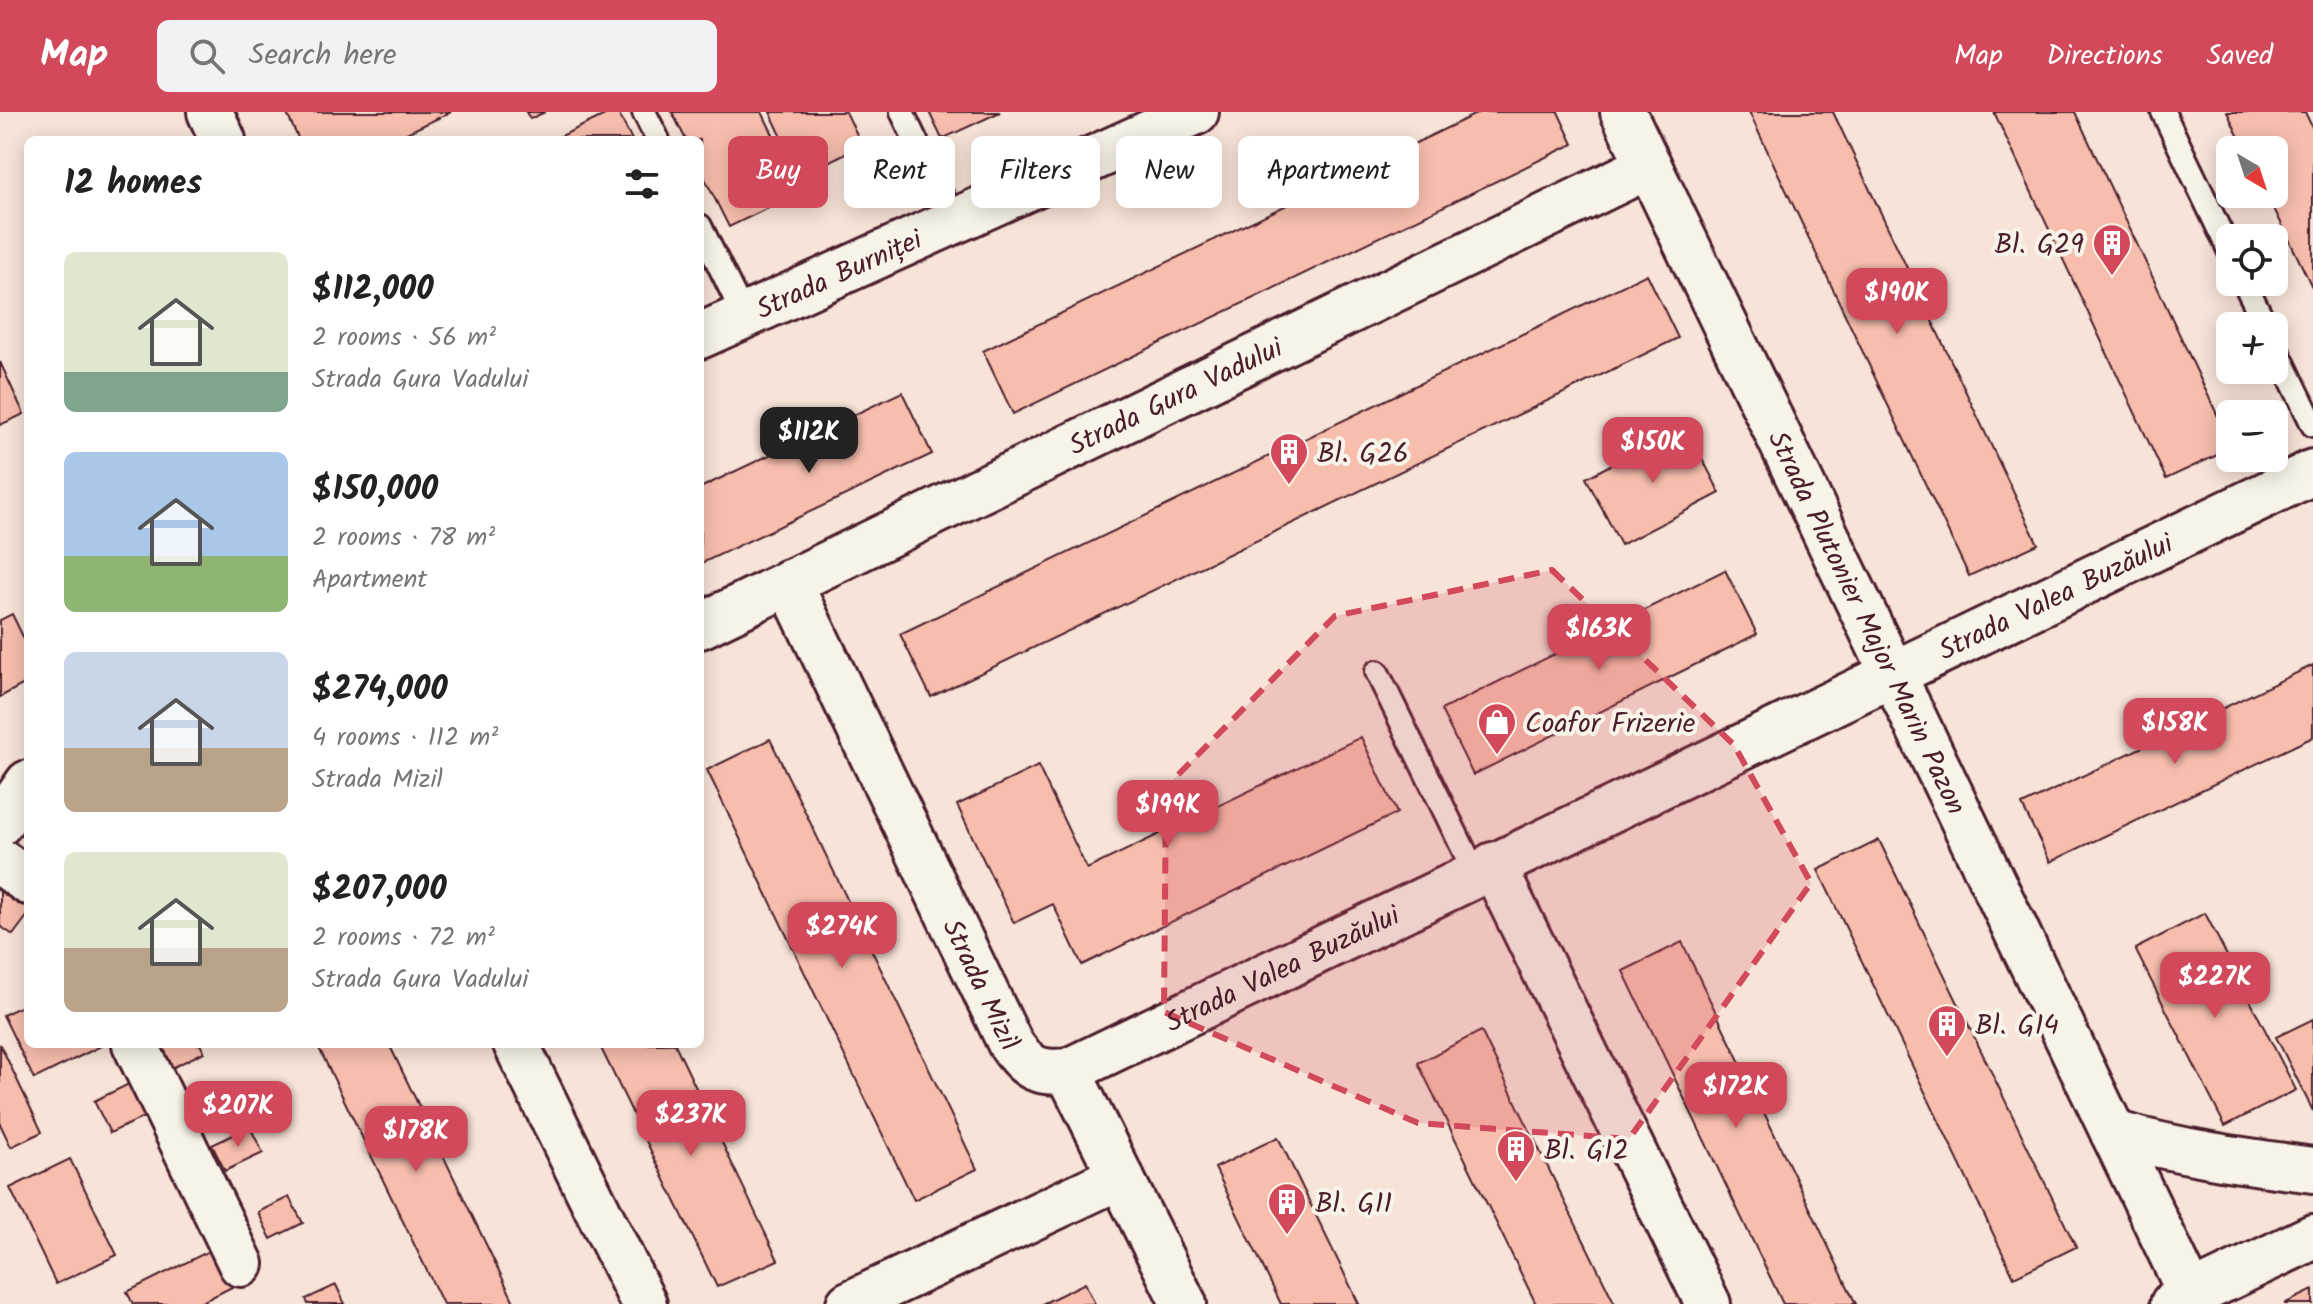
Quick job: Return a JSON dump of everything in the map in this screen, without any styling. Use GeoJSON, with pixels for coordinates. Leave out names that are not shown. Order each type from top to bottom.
{"type":"FeatureCollection","features":[{"type":"Feature","properties":{"kind":"street"},"geometry":{"type":"LineString","coordinates":[[210,112],[221,136]]}},
{"type":"Feature","properties":{"kind":"street","name":"Strada Burniței"},"geometry":{"type":"LineString","coordinates":[[704,334],[1196,112]]}},
{"type":"Feature","properties":{"kind":"street","name":"Strada Plutonier Major Marin Pazon"},"geometry":{"type":"LineString","coordinates":[[1623,112],[2113,1133],[2182,1300],[2313,1237]]}},
{"type":"Feature","properties":{"kind":"street","name":"Strada Gura Vadului"},"geometry":{"type":"LineString","coordinates":[[704,624],[1649,166]]}},
{"type":"Feature","properties":{"kind":"street","name":"Strada Valea Buzăului"},"geometry":{"type":"LineString","coordinates":[[1068,1071],[2313,472]]}},
{"type":"Feature","properties":{"kind":"street","name":"Strada Mizil"},"geometry":{"type":"LineString","coordinates":[[789,582],[1010,1043],[1019,1058],[1033,1068],[1046,1073],[1068,1071]]}},
{"type":"Feature","properties":{"kind":"street"},"geometry":{"type":"LineString","coordinates":[[0,823],[24,789]]}},
{"type":"Feature","properties":{"kind":"street"},"geometry":{"type":"LineString","coordinates":[[0,861],[24,879]]}},
{"type":"Feature","properties":{"kind":"street"},"geometry":{"type":"LineString","coordinates":[[1484,869],[1708,1304]]}},
{"type":"Feature","properties":{"kind":"street"},"geometry":{"type":"LineString","coordinates":[[137,1048],[241,1264]]}},
{"type":"Feature","properties":{"kind":"street"},"geometry":{"type":"LineString","coordinates":[[518,1048],[644,1304]]}},
{"type":"Feature","properties":{"kind":"street"},"geometry":{"type":"LineString","coordinates":[[1068,1071],[1184,1304]]}},
{"type":"Feature","properties":{"kind":"street"},"geometry":{"type":"LineString","coordinates":[[2113,1133],[2166,1148],[2313,1170]]}},
{"type":"Feature","properties":{"kind":"street"},"geometry":{"type":"LineString","coordinates":[[849,1304],[1121,1176]]}},
{"type":"Feature","properties":{"kind":"lane"},"geometry":{"type":"LineString","coordinates":[[644,112],[656,136]]}},
{"type":"Feature","properties":{"kind":"lane"},"geometry":{"type":"LineString","coordinates":[[902,112],[954,221]]}},
{"type":"Feature","properties":{"kind":"lane"},"geometry":{"type":"LineString","coordinates":[[2163,112],[2217,224]]}},
{"type":"Feature","properties":{"kind":"lane"},"geometry":{"type":"LineString","coordinates":[[704,234],[744,316]]}},
{"type":"Feature","properties":{"kind":"lane"},"geometry":{"type":"LineString","coordinates":[[2288,373],[2313,425]]}},
{"type":"Feature","properties":{"kind":"lane"},"geometry":{"type":"LineString","coordinates":[[1377,672],[1484,869]]}},
{"type":"Feature","properties":{"kind":"highlighted area"},"geometry":{"type":"Polygon","coordinates":[[[1552,570],[1734,745],[1811,883],[1629,1139],[1418,1123],[1164,1012],[1166,787],[1335,616],[1552,570]]]}},
{"type":"Feature","properties":{"kind":"building"},"geometry":{"type":"Polygon","coordinates":[[[286,112],[451,112],[400,136],[297,136],[286,112]]]}},
{"type":"Feature","properties":{"kind":"building"},"geometry":{"type":"Polygon","coordinates":[[[526,112],[545,112],[530,119],[526,112]]]}},
{"type":"Feature","properties":{"kind":"building"},"geometry":{"type":"Polygon","coordinates":[[[611,112],[618,112],[630,136],[561,136],[611,112]]]}},
{"type":"Feature","properties":{"kind":"building"},"geometry":{"type":"Polygon","coordinates":[[[672,112],[762,112],[774,136],[728,136],[728,208],[768,208],[729,227],[704,177],[704,136],[684,136],[672,112]]]}},
{"type":"Feature","properties":{"kind":"building"},"geometry":{"type":"Polygon","coordinates":[[[770,112],[846,112],[858,136],[844,136],[844,154],[828,162],[828,136],[781,136],[770,112]]]}},
{"type":"Feature","properties":{"kind":"building"},"geometry":{"type":"Polygon","coordinates":[[[929,112],[1000,112],[948,136],[941,136],[929,112]]]}},
{"type":"Feature","properties":{"kind":"building"},"geometry":{"type":"Polygon","coordinates":[[[1480,112],[1558,112],[1573,144],[1013,414],[983,351],[1280,208],[1419,208],[1419,141],[1480,112]]]}},
{"type":"Feature","properties":{"kind":"building"},"geometry":{"type":"Polygon","coordinates":[[[1749,112],[1833,112],[2038,544],[1969,576],[1749,112]]]}},
{"type":"Feature","properties":{"kind":"building","name":"Bl. G29"},"geometry":{"type":"Polygon","coordinates":[[[1994,112],[2075,112],[2216,412],[2216,456],[2166,479],[1994,112]]]}},
{"type":"Feature","properties":{"kind":"building"},"geometry":{"type":"Polygon","coordinates":[[[2227,112],[2305,112],[2313,129],[2313,289],[2288,237],[2288,224],[2282,224],[2274,208],[2288,208],[2288,136],[2238,136],[2227,112]]]}},
{"type":"Feature","properties":{"kind":"building","name":"Bl. G26"},"geometry":{"type":"Polygon","coordinates":[[[1647,274],[1678,338],[931,697],[900,634],[1647,274]]]}},
{"type":"Feature","properties":{"kind":"building"},"geometry":{"type":"Polygon","coordinates":[[[0,362],[24,414],[0,425],[0,362]]]}},
{"type":"Feature","properties":{"kind":"building"},"geometry":{"type":"Polygon","coordinates":[[[902,392],[932,454],[704,562],[704,486],[902,392]]]}},
{"type":"Feature","properties":{"kind":"building"},"geometry":{"type":"Polygon","coordinates":[[[1685,425],[1720,493],[1621,545],[1586,478],[1685,425]]]}},
{"type":"Feature","properties":{"kind":"building"},"geometry":{"type":"Polygon","coordinates":[[[1725,570],[1757,634],[1473,775],[1441,710],[1725,570]]]}},
{"type":"Feature","properties":{"kind":"building"},"geometry":{"type":"Polygon","coordinates":[[[12,614],[24,639],[24,684],[0,697],[0,620],[12,614]]]}},
{"type":"Feature","properties":{"kind":"building"},"geometry":{"type":"Polygon","coordinates":[[[2313,665],[2313,737],[2050,862],[2022,805],[2313,665]]]}},
{"type":"Feature","properties":{"kind":"building"},"geometry":{"type":"Polygon","coordinates":[[[1361,737],[1397,813],[1082,965],[1053,904],[1014,923],[957,805],[1038,766],[1087,869],[1361,737]]]}},
{"type":"Feature","properties":{"kind":"building"},"geometry":{"type":"Polygon","coordinates":[[[770,739],[977,1169],[914,1200],[707,770],[770,739]]]}},
{"type":"Feature","properties":{"kind":"building","name":"Bl. G14"},"geometry":{"type":"Polygon","coordinates":[[[1879,840],[2076,1247],[2014,1277],[1818,870],[1879,840]]]}},
{"type":"Feature","properties":{"kind":"building"},"geometry":{"type":"Polygon","coordinates":[[[0,879],[24,893],[24,920],[13,935],[0,926],[0,879]]]}},
{"type":"Feature","properties":{"kind":"building"},"geometry":{"type":"Polygon","coordinates":[[[2205,913],[2296,1090],[2225,1126],[2135,949],[2205,913]]]}},
{"type":"Feature","properties":{"kind":"building"},"geometry":{"type":"Polygon","coordinates":[[[1682,942],[1856,1304],[1783,1304],[1623,971],[1682,942]]]}},
{"type":"Feature","properties":{"kind":"building"},"geometry":{"type":"Polygon","coordinates":[[[24,1005],[24,1048],[97,1048],[34,1079],[3,1015],[24,1005]]]}},
{"type":"Feature","properties":{"kind":"building"},"geometry":{"type":"Polygon","coordinates":[[[2313,1019],[2313,1111],[2276,1037],[2313,1019]]]}},
{"type":"Feature","properties":{"kind":"building","name":"Bl. G12"},"geometry":{"type":"Polygon","coordinates":[[[1481,1031],[1615,1304],[1536,1304],[1418,1063],[1481,1031]]]}},
{"type":"Feature","properties":{"kind":"building"},"geometry":{"type":"Polygon","coordinates":[[[0,1044],[42,1132],[11,1147],[0,1124],[0,1044]]]}},
{"type":"Feature","properties":{"kind":"building"},"geometry":{"type":"Polygon","coordinates":[[[160,1048],[202,1048],[204,1052],[170,1069],[160,1048]]]}},
{"type":"Feature","properties":{"kind":"building"},"geometry":{"type":"Polygon","coordinates":[[[319,1048],[391,1048],[515,1304],[443,1304],[319,1048]]]}},
{"type":"Feature","properties":{"kind":"building"},"geometry":{"type":"Polygon","coordinates":[[[601,1048],[677,1048],[778,1260],[717,1287],[601,1048]]]}},
{"type":"Feature","properties":{"kind":"building"},"geometry":{"type":"Polygon","coordinates":[[[135,1081],[151,1114],[110,1133],[94,1101],[135,1081]]]}},
{"type":"Feature","properties":{"kind":"building"},"geometry":{"type":"Polygon","coordinates":[[[250,1127],[263,1153],[225,1171],[212,1145],[250,1127]]]}},
{"type":"Feature","properties":{"kind":"building","name":"Bl. G11"},"geometry":{"type":"Polygon","coordinates":[[[1278,1137],[1359,1304],[1281,1304],[1215,1168],[1278,1137]]]}},
{"type":"Feature","properties":{"kind":"building"},"geometry":{"type":"Polygon","coordinates":[[[70,1159],[117,1255],[56,1284],[10,1188],[70,1159]]]}},
{"type":"Feature","properties":{"kind":"building"},"geometry":{"type":"Polygon","coordinates":[[[289,1197],[303,1223],[271,1239],[258,1212],[289,1197]]]}},
{"type":"Feature","properties":{"kind":"building"},"geometry":{"type":"Polygon","coordinates":[[[215,1248],[234,1286],[198,1304],[133,1304],[127,1292],[215,1248]]]}},
{"type":"Feature","properties":{"kind":"building"},"geometry":{"type":"Polygon","coordinates":[[[1085,1283],[1095,1304],[1042,1304],[1085,1283]]]}},
{"type":"Feature","properties":{"kind":"building"},"geometry":{"type":"Polygon","coordinates":[[[336,1285],[345,1304],[308,1304],[306,1299],[336,1285]]]}},
{"type":"Feature","properties":{"kind":"building"},"geometry":{"type":"Polygon","coordinates":[[[2313,1290],[2313,1304],[2284,1304],[2313,1290]]]}},
{"type":"Feature","properties":{"kind":"place","name":"Bl. G29"},"geometry":{"type":"Point","coordinates":[2112,277]}},
{"type":"Feature","properties":{"kind":"place","name":"Bl. G26"},"geometry":{"type":"Point","coordinates":[1289,486]}},
{"type":"Feature","properties":{"kind":"place","name":"Coafor Frizerie"},"geometry":{"type":"Point","coordinates":[1497,756]}},
{"type":"Feature","properties":{"kind":"place","name":"Bl. G14"},"geometry":{"type":"Point","coordinates":[1947,1058]}},
{"type":"Feature","properties":{"kind":"place","name":"Bl. G12"},"geometry":{"type":"Point","coordinates":[1516,1183]}},
{"type":"Feature","properties":{"kind":"place","name":"Bl. G11"},"geometry":{"type":"Point","coordinates":[1287,1236]}}]}
